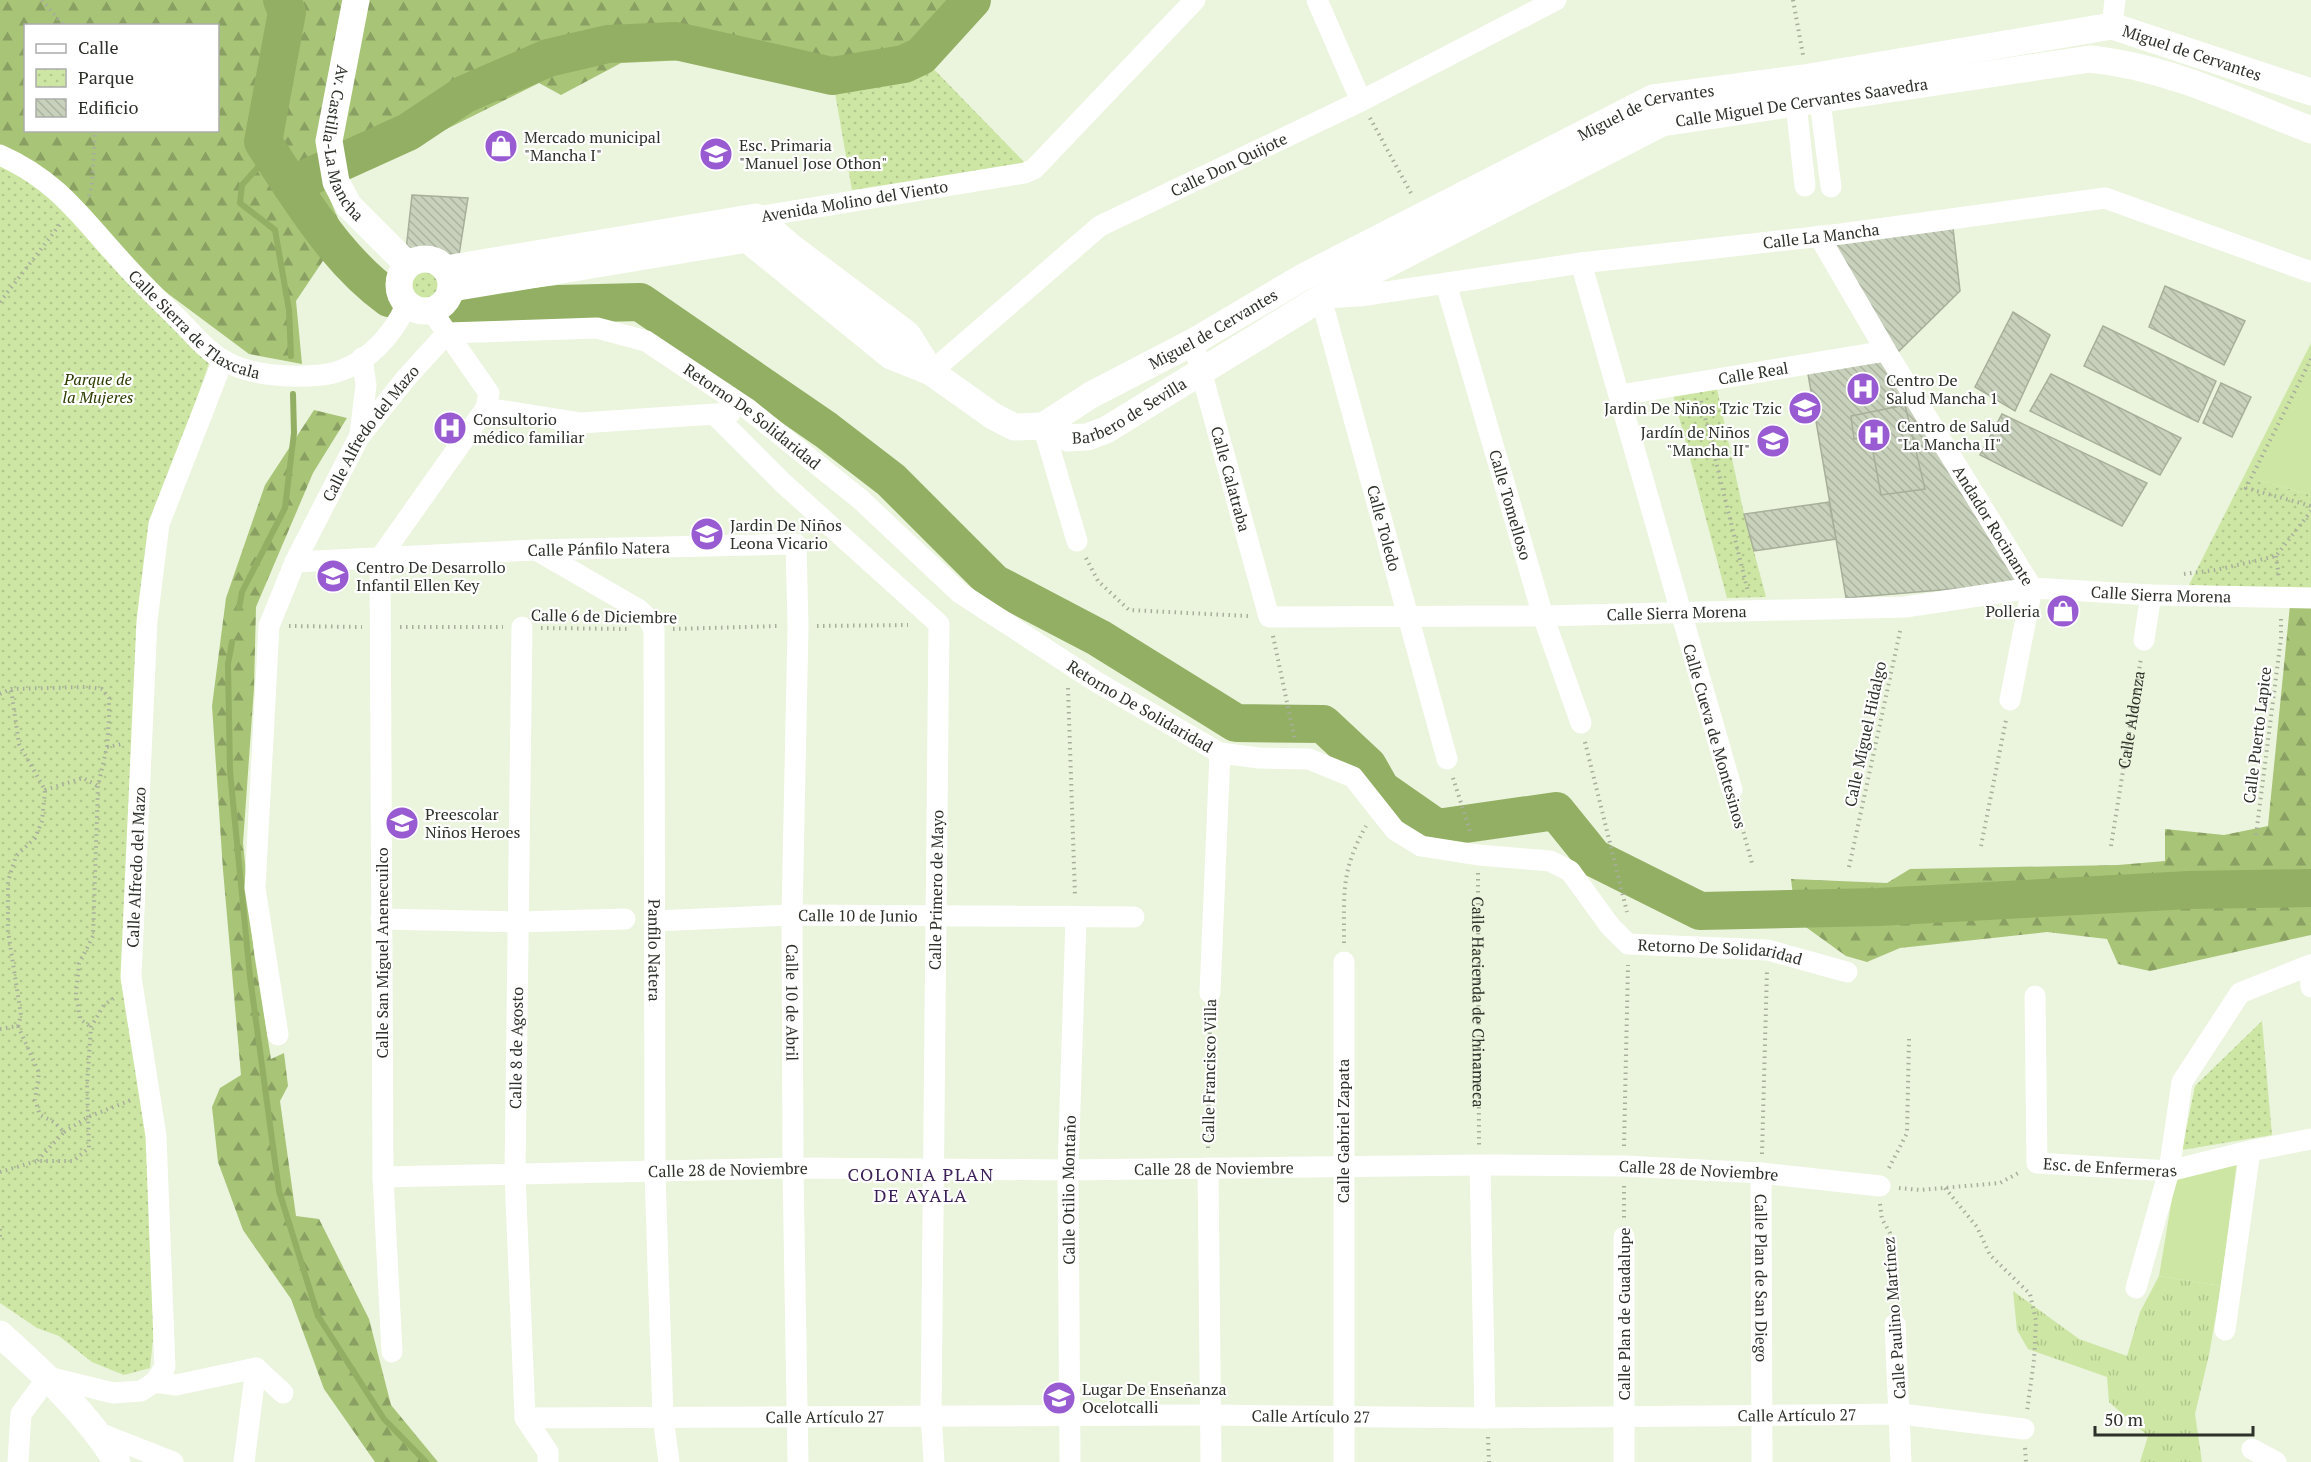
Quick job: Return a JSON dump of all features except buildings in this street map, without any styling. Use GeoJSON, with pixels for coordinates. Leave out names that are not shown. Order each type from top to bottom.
{"type":"FeatureCollection","features":[{"type":"Feature","properties":{"kind":"main road","name":"Av. Castilla-La Mancha"},"geometry":{"type":"LineString","coordinates":[[356,0],[329,141],[336,182],[349,206],[408,265]]}},
{"type":"Feature","properties":{"kind":"main road","name":"Miguel de Cervantes"},"geometry":{"type":"LineString","coordinates":[[1043,426],[1091,395],[1193,342],[1303,277],[1653,98],[1804,78],[2114,13],[2311,92]]}},
{"type":"Feature","properties":{"kind":"main road","name":"Calle Miguel De Cervantes Saavedra"},"geometry":{"type":"LineString","coordinates":[[1321,298],[1662,123],[2090,59],[2129,63],[2175,76],[2311,130]]}},
{"type":"Feature","properties":{"kind":"main road","name":"Avenida Molino del Viento"},"geometry":{"type":"LineString","coordinates":[[449,279],[751,228]]}},
{"type":"Feature","properties":{"kind":"main road","name":"Barbero de Sevilla"},"geometry":{"type":"LineString","coordinates":[[751,228],[891,356],[931,372],[993,416],[1014,427],[1043,426],[1068,438],[1088,437],[1106,430],[1321,298]]}},
{"type":"Feature","properties":{"kind":"main road"},"geometry":{"type":"LineString","coordinates":[[428,259],[449,279],[441,306],[419,307],[401,295],[400,276],[408,265],[417,260],[428,259]]}},
{"type":"Feature","properties":{"kind":"main road"},"geometry":{"type":"LineString","coordinates":[[0,1334],[48,1377],[99,1433],[117,1462]]}},
{"type":"Feature","properties":{"kind":"street","name":"Avenida Molino del Viento"},"geometry":{"type":"LineString","coordinates":[[751,228],[1025,173],[1034,169],[1195,0]]}},
{"type":"Feature","properties":{"kind":"street"},"geometry":{"type":"LineString","coordinates":[[1317,0],[1361,101]]}},
{"type":"Feature","properties":{"kind":"street","name":"Calle Don Quijote"},"geometry":{"type":"LineString","coordinates":[[931,372],[1100,226],[1361,101],[1556,0]]}},
{"type":"Feature","properties":{"kind":"street"},"geometry":{"type":"LineString","coordinates":[[1805,186],[1808,102]]}},
{"type":"Feature","properties":{"kind":"street"},"geometry":{"type":"LineString","coordinates":[[1808,102],[1831,187]]}},
{"type":"Feature","properties":{"kind":"street","name":"Calle Sierra de Tlaxcala"},"geometry":{"type":"LineString","coordinates":[[0,155],[40,176],[74,207],[125,266],[206,347],[223,360],[248,370],[308,376],[337,373],[349,368],[384,341],[419,307]]}},
{"type":"Feature","properties":{"kind":"street","name":"Calle La Mancha"},"geometry":{"type":"LineString","coordinates":[[1321,298],[1359,296],[1581,263],[1819,236],[2105,198],[2311,272]]}},
{"type":"Feature","properties":{"kind":"street","name":"Andador Rocinante"},"geometry":{"type":"LineString","coordinates":[[1819,236],[1886,351],[2032,588],[2010,700]]}},
{"type":"Feature","properties":{"kind":"street","name":"Calle Cueva de Montesinos"},"geometry":{"type":"LineString","coordinates":[[1581,263],[1620,395],[1679,612],[1732,790]]}},
{"type":"Feature","properties":{"kind":"street","name":"Calle Tomelloso"},"geometry":{"type":"LineString","coordinates":[[1446,284],[1543,616],[1581,723]]}},
{"type":"Feature","properties":{"kind":"street","name":"Calle Toledo"},"geometry":{"type":"LineString","coordinates":[[1321,298],[1447,759]]}},
{"type":"Feature","properties":{"kind":"street"},"geometry":{"type":"LineString","coordinates":[[380,558],[486,408],[489,393],[447,333],[419,307]]}},
{"type":"Feature","properties":{"kind":"street","name":"Retorno De Solidaridad"},"geometry":{"type":"LineString","coordinates":[[447,333],[597,328],[646,341],[748,410],[861,500],[960,593],[1067,663],[1220,753],[1259,758],[1309,759],[1353,777],[1376,807],[1408,840],[1421,846],[1478,855],[1550,861],[1570,872],[1610,926],[1629,945],[1768,950],[1847,972]]}},
{"type":"Feature","properties":{"kind":"street","name":"Calle Alfredo del Mazo"},"geometry":{"type":"LineString","coordinates":[[278,1035],[255,888],[269,626],[295,562],[359,437],[407,377],[447,333]]}},
{"type":"Feature","properties":{"kind":"street","name":"Calle Calatraba"},"geometry":{"type":"LineString","coordinates":[[1193,342],[1269,617]]}},
{"type":"Feature","properties":{"kind":"street","name":"Calle Real"},"geometry":{"type":"LineString","coordinates":[[1620,395],[1886,351]]}},
{"type":"Feature","properties":{"kind":"street"},"geometry":{"type":"LineString","coordinates":[[359,437],[366,385],[362,358]]}},
{"type":"Feature","properties":{"kind":"street","name":"Calle Alfredo del Mazo"},"geometry":{"type":"LineString","coordinates":[[155,1382],[165,1367],[156,1136],[131,977],[147,621],[159,524],[223,360]]}},
{"type":"Feature","properties":{"kind":"street"},"geometry":{"type":"LineString","coordinates":[[486,408],[580,423],[716,416],[748,410]]}},
{"type":"Feature","properties":{"kind":"street"},"geometry":{"type":"LineString","coordinates":[[716,416],[783,483],[939,624]]}},
{"type":"Feature","properties":{"kind":"street"},"geometry":{"type":"LineString","coordinates":[[1043,426],[1077,541]]}},
{"type":"Feature","properties":{"kind":"street","name":"Calle Pánfilo Natera"},"geometry":{"type":"LineString","coordinates":[[295,562],[534,550],[796,544]]}},
{"type":"Feature","properties":{"kind":"street","name":"Calle 10 de Abril"},"geometry":{"type":"LineString","coordinates":[[796,544],[798,626],[792,915],[798,1462]]}},
{"type":"Feature","properties":{"kind":"street"},"geometry":{"type":"LineString","coordinates":[[534,550],[638,609],[648,618],[654,630]]}},
{"type":"Feature","properties":{"kind":"street","name":"Calle San Miguel Anenecuilco"},"geometry":{"type":"LineString","coordinates":[[380,558],[383,1177],[392,1352]]}},
{"type":"Feature","properties":{"kind":"street","name":"Calle Sierra Morena"},"geometry":{"type":"LineString","coordinates":[[1269,617],[1543,616],[1905,607],[2032,588],[2151,595],[2311,598]]}},
{"type":"Feature","properties":{"kind":"street"},"geometry":{"type":"LineString","coordinates":[[2144,640],[2151,595]]}},
{"type":"Feature","properties":{"kind":"street","name":"Calle Primero de Mayo"},"geometry":{"type":"LineString","coordinates":[[933,1462],[931,1415],[939,624]]}},
{"type":"Feature","properties":{"kind":"street","name":"Calle 8 de Agosto"},"geometry":{"type":"LineString","coordinates":[[522,627],[515,1175],[525,1418]]}},
{"type":"Feature","properties":{"kind":"street","name":"Panfilo Natera"},"geometry":{"type":"LineString","coordinates":[[654,630],[655,1173],[663,1417],[669,1462]]}},
{"type":"Feature","properties":{"kind":"street","name":"Calle Francisco Villa"},"geometry":{"type":"LineString","coordinates":[[1210,993],[1220,753]]}},
{"type":"Feature","properties":{"kind":"street","name":"Calle 10 de Junio"},"geometry":{"type":"LineString","coordinates":[[654,921],[792,915],[936,918],[1134,917]]}},
{"type":"Feature","properties":{"kind":"street","name":"Calle Otilio Montaño"},"geometry":{"type":"LineString","coordinates":[[1070,1462],[1068,1170],[1076,918]]}},
{"type":"Feature","properties":{"kind":"street"},"geometry":{"type":"LineString","coordinates":[[381,920],[518,922],[625,919]]}},
{"type":"Feature","properties":{"kind":"street","name":"Calle Gabriel Zapata"},"geometry":{"type":"LineString","coordinates":[[1344,962],[1344,1462]]}},
{"type":"Feature","properties":{"kind":"street"},"geometry":{"type":"LineString","coordinates":[[2136,1288],[2169,1171],[2182,1082],[2240,993],[2310,965],[2311,987]]}},
{"type":"Feature","properties":{"kind":"street","name":"Esc. de Enfermeras"},"geometry":{"type":"LineString","coordinates":[[2035,996],[2037,1163],[2169,1171],[2311,1139]]}},
{"type":"Feature","properties":{"kind":"street"},"geometry":{"type":"LineString","coordinates":[[2225,1330],[2250,1151]]}},
{"type":"Feature","properties":{"kind":"street"},"geometry":{"type":"LineString","coordinates":[[1479,1157],[1486,1424]]}},
{"type":"Feature","properties":{"kind":"street","name":"Calle 28 de Noviembre"},"geometry":{"type":"LineString","coordinates":[[383,1177],[655,1173],[793,1168],[1068,1170],[1344,1167],[1479,1157],[1761,1173],[1880,1186]]}},
{"type":"Feature","properties":{"kind":"street"},"geometry":{"type":"LineString","coordinates":[[1208,1168],[1211,1462]]}},
{"type":"Feature","properties":{"kind":"street","name":"Calle Plan de San Diego"},"geometry":{"type":"LineString","coordinates":[[1761,1173],[1762,1462]]}},
{"type":"Feature","properties":{"kind":"street","name":"Calle Plan de Guadalupe"},"geometry":{"type":"LineString","coordinates":[[1624,1237],[1624,1462]]}},
{"type":"Feature","properties":{"kind":"street","name":"Calle Paulino Martínez"},"geometry":{"type":"LineString","coordinates":[[1895,1324],[1901,1414],[1901,1462]]}},
{"type":"Feature","properties":{"kind":"street"},"geometry":{"type":"LineString","coordinates":[[18,1462],[21,1414],[48,1377],[113,1393],[141,1390],[155,1382],[176,1385],[256,1368]]}},
{"type":"Feature","properties":{"kind":"street"},"geometry":{"type":"LineString","coordinates":[[256,1368],[283,1393]]}},
{"type":"Feature","properties":{"kind":"street"},"geometry":{"type":"LineString","coordinates":[[244,1462],[256,1368]]}},
{"type":"Feature","properties":{"kind":"street","name":"Calle Artículo 27"},"geometry":{"type":"LineString","coordinates":[[525,1418],[796,1418],[931,1415],[1343,1416],[1425,1417],[1446,1429],[1486,1424],[1529,1429],[1540,1418],[1901,1414],[2024,1429]]}},
{"type":"Feature","properties":{"kind":"street"},"geometry":{"type":"LineString","coordinates":[[525,1418],[548,1452],[548,1462]]}},
{"type":"Feature","properties":{"kind":"street"},"geometry":{"type":"LineString","coordinates":[[99,1433],[173,1462]]}},
{"type":"Feature","properties":{"kind":"street"},"geometry":{"type":"LineString","coordinates":[[2253,1449],[2276,1462]]}},
{"type":"Feature","properties":{"kind":"path"},"geometry":{"type":"LineString","coordinates":[[42,0],[62,24]]}},
{"type":"Feature","properties":{"kind":"path"},"geometry":{"type":"LineString","coordinates":[[1793,0],[1804,61]]}},
{"type":"Feature","properties":{"kind":"path"},"geometry":{"type":"LineString","coordinates":[[1361,101],[1423,216]]}},
{"type":"Feature","properties":{"kind":"path"},"geometry":{"type":"LineString","coordinates":[[0,302],[44,242],[74,207],[91,195],[95,132]]}},
{"type":"Feature","properties":{"kind":"path"},"geometry":{"type":"LineString","coordinates":[[2179,594],[2184,573],[2216,570],[2276,556],[2311,508],[2246,488],[2311,359]]}},
{"type":"Feature","properties":{"kind":"path"},"geometry":{"type":"LineString","coordinates":[[1696,382],[1753,610]]}},
{"type":"Feature","properties":{"kind":"path"},"geometry":{"type":"LineString","coordinates":[[1077,541],[1098,580],[1129,610],[1269,617],[1294,733]]}},
{"type":"Feature","properties":{"kind":"path","name":"Calle Miguel Hidalgo"},"geometry":{"type":"LineString","coordinates":[[1849,867],[1905,607]]}},
{"type":"Feature","properties":{"kind":"path","name":"Calle 6 de Diciembre"},"geometry":{"type":"LineString","coordinates":[[269,626],[654,630],[939,624]]}},
{"type":"Feature","properties":{"kind":"path","name":"Calle Puerto Lapice"},"geometry":{"type":"LineString","coordinates":[[2256,835],[2281,638]]}},
{"type":"Feature","properties":{"kind":"path","name":"Calle Aldonza"},"geometry":{"type":"LineString","coordinates":[[2111,846],[2144,640]]}},
{"type":"Feature","properties":{"kind":"path"},"geometry":{"type":"LineString","coordinates":[[1067,663],[1076,918]]}},
{"type":"Feature","properties":{"kind":"path"},"geometry":{"type":"LineString","coordinates":[[0,693],[11,689],[86,687],[102,689],[109,698],[107,747],[98,786],[93,936],[79,964],[76,993],[80,1019],[90,1027]]}},
{"type":"Feature","properties":{"kind":"path"},"geometry":{"type":"LineString","coordinates":[[11,689],[19,744],[45,790],[42,821],[35,838],[16,856],[8,881],[8,931],[21,1015],[18,1026],[39,1072],[35,1100],[40,1115],[54,1122],[64,1132]]}},
{"type":"Feature","properties":{"kind":"path"},"geometry":{"type":"LineString","coordinates":[[1982,846],[2010,700]]}},
{"type":"Feature","properties":{"kind":"path"},"geometry":{"type":"LineString","coordinates":[[1581,723],[1619,881]]}},
{"type":"Feature","properties":{"kind":"path"},"geometry":{"type":"LineString","coordinates":[[107,747],[126,743]]}},
{"type":"Feature","properties":{"kind":"path"},"geometry":{"type":"LineString","coordinates":[[1447,759],[1471,832]]}},
{"type":"Feature","properties":{"kind":"path"},"geometry":{"type":"LineString","coordinates":[[45,790],[83,778],[98,786]]}},
{"type":"Feature","properties":{"kind":"path","name":"Calle Cueva de Montesinos"},"geometry":{"type":"LineString","coordinates":[[1732,790],[1752,863]]}},
{"type":"Feature","properties":{"kind":"path"},"geometry":{"type":"LineString","coordinates":[[1344,962],[1345,874],[1354,847],[1376,807]]}},
{"type":"Feature","properties":{"kind":"path","name":"Calle Hacienda de Chinameca"},"geometry":{"type":"LineString","coordinates":[[1478,855],[1479,1157]]}},
{"type":"Feature","properties":{"kind":"path"},"geometry":{"type":"LineString","coordinates":[[1624,1128],[1629,945]]}},
{"type":"Feature","properties":{"kind":"path","name":"Calle Plan de San Diego"},"geometry":{"type":"LineString","coordinates":[[1761,1173],[1768,950]]}},
{"type":"Feature","properties":{"kind":"path"},"geometry":{"type":"LineString","coordinates":[[0,1172],[37,1161],[74,1161],[89,1148],[90,1027],[104,1005],[113,999],[131,977]]}},
{"type":"Feature","properties":{"kind":"path","name":"Calle Francisco Villa"},"geometry":{"type":"LineString","coordinates":[[1208,1168],[1210,993]]}},
{"type":"Feature","properties":{"kind":"path"},"geometry":{"type":"LineString","coordinates":[[0,1029],[18,1026]]}},
{"type":"Feature","properties":{"kind":"path"},"geometry":{"type":"LineString","coordinates":[[1909,1038],[1907,1133],[1880,1186],[1920,1190],[2000,1183],[2037,1163]]}},
{"type":"Feature","properties":{"kind":"path"},"geometry":{"type":"LineString","coordinates":[[37,1161],[64,1132],[88,1117],[117,1103],[136,1099],[150,1100]]}},
{"type":"Feature","properties":{"kind":"path","name":"Calle Plan de Guadalupe"},"geometry":{"type":"LineString","coordinates":[[1624,1166],[1624,1237]]}},
{"type":"Feature","properties":{"kind":"path","name":"Calle Paulino Martínez"},"geometry":{"type":"LineString","coordinates":[[1880,1186],[1880,1210],[1890,1233],[1895,1324]]}},
{"type":"Feature","properties":{"kind":"path"},"geometry":{"type":"LineString","coordinates":[[1945,1188],[1977,1227],[1990,1254],[2030,1294],[2036,1321],[2034,1360],[2024,1429]]}},
{"type":"Feature","properties":{"kind":"path"},"geometry":{"type":"LineString","coordinates":[[0,1229],[0,1239]]}},
{"type":"Feature","properties":{"kind":"path"},"geometry":{"type":"LineString","coordinates":[[1486,1424],[1489,1462]]}},
{"type":"Feature","properties":{"kind":"green space"},"geometry":{"type":"Polygon","coordinates":[[[0,0],[973,0],[921,56],[904,64],[832,76],[711,59],[621,63],[561,95],[539,83],[354,175],[349,159],[319,173],[343,231],[296,301],[302,364],[249,354],[159,287],[0,150],[0,0]]]}},
{"type":"Feature","properties":{"kind":"green space"},"geometry":{"type":"Polygon","coordinates":[[[921,56],[1025,163],[852,190],[832,76],[904,64],[921,56]]]}},
{"type":"Feature","properties":{"kind":"green space","name":"Parque de la Mujeres"},"geometry":{"type":"Polygon","coordinates":[[[0,156],[43,187],[209,363],[159,509],[133,848],[157,1300],[150,1368],[124,1375],[92,1362],[59,1336],[37,1328],[0,1303],[0,156]]]}},
{"type":"Feature","properties":{"kind":"green space"},"geometry":{"type":"Polygon","coordinates":[[[418,264],[432,264],[441,269],[444,296],[438,303],[420,306],[404,294],[404,276],[418,264]]]}},
{"type":"Feature","properties":{"kind":"green space"},"geometry":{"type":"Polygon","coordinates":[[[2311,343],[2311,495],[2244,476],[2311,343]]]}},
{"type":"Feature","properties":{"kind":"green space"},"geometry":{"type":"Polygon","coordinates":[[[1715,380],[1744,514],[1766,597],[1727,598],[1671,387],[1715,380]]]}},
{"type":"Feature","properties":{"kind":"green space"},"geometry":{"type":"Polygon","coordinates":[[[314,410],[347,418],[313,473],[256,607],[254,688],[243,843],[254,953],[271,1059],[284,1053],[288,1086],[280,1101],[296,1216],[319,1219],[369,1319],[391,1405],[438,1462],[375,1462],[324,1389],[291,1299],[243,1230],[218,1162],[212,1107],[220,1088],[241,1075],[223,870],[212,706],[226,598],[265,485],[314,410]]]}},
{"type":"Feature","properties":{"kind":"green space"},"geometry":{"type":"Polygon","coordinates":[[[2244,476],[2311,495],[2311,590],[2189,585],[2244,476]]]}},
{"type":"Feature","properties":{"kind":"green space"},"geometry":{"type":"Polygon","coordinates":[[[2290,605],[2311,606],[2311,935],[2150,971],[2118,964],[2107,939],[2047,932],[1900,948],[1867,962],[1846,956],[1796,920],[1791,879],[1887,883],[1910,869],[2118,865],[2165,861],[2165,829],[2224,835],[2268,826],[2290,605]]]}},
{"type":"Feature","properties":{"kind":"green space"},"geometry":{"type":"Polygon","coordinates":[[[2262,1021],[2272,1135],[2182,1150],[2195,1086],[2262,1021]]]}},
{"type":"Feature","properties":{"kind":"green space"},"geometry":{"type":"Polygon","coordinates":[[[2237,1161],[2221,1286],[2159,1276],[2176,1175],[2237,1161]]]}},
{"type":"Feature","properties":{"kind":"green space"},"geometry":{"type":"Polygon","coordinates":[[[2159,1276],[2221,1286],[2209,1355],[2195,1414],[2202,1462],[2140,1462],[2148,1436],[2109,1402],[2107,1377],[2028,1349],[2017,1330],[2013,1291],[2079,1339],[2127,1356],[2140,1312],[2159,1276]]]}},
{"type":"Feature","properties":{"kind":"waterway"},"geometry":{"type":"LineString","coordinates":[[282,0],[287,12],[263,142],[291,185],[408,132],[465,94],[548,58],[608,44],[676,41],[832,76],[904,64],[921,56],[972,0]]}},
{"type":"Feature","properties":{"kind":"waterway"},"geometry":{"type":"LineString","coordinates":[[271,153],[242,185],[240,203],[275,230],[289,310],[291,356]]}},
{"type":"Feature","properties":{"kind":"waterway"},"geometry":{"type":"LineString","coordinates":[[291,185],[347,260],[389,298]]}},
{"type":"Feature","properties":{"kind":"waterway"},"geometry":{"type":"LineString","coordinates":[[452,317],[558,304],[640,302],[826,430],[891,480],[994,583],[1099,638],[1236,723],[1323,724],[1368,766],[1381,789],[1437,828],[1556,811],[1594,858],[1700,911],[1878,907],[2189,890],[2311,888]]}},
{"type":"Feature","properties":{"kind":"waterway"},"geometry":{"type":"LineString","coordinates":[[239,608],[242,592],[285,508],[294,433],[293,394]]}},
{"type":"Feature","properties":{"kind":"waterway"},"geometry":{"type":"LineString","coordinates":[[232,642],[228,664],[230,771],[250,977],[279,1191],[318,1316],[384,1419],[426,1462]]}},
{"type":"Feature","properties":{"kind":"place","name":"Mercado municipal \"Mancha I\""},"geometry":{"type":"Point","coordinates":[501,146]}},
{"type":"Feature","properties":{"kind":"place","name":"Esc. Primaria \"Manuel Jose Othon\""},"geometry":{"type":"Point","coordinates":[716,154]}},
{"type":"Feature","properties":{"kind":"place","name":"Centro De Salud Mancha 1"},"geometry":{"type":"Point","coordinates":[1863,389]}},
{"type":"Feature","properties":{"kind":"place","name":"Jardin De Niños Tzic Tzic"},"geometry":{"type":"Point","coordinates":[1805,408]}},
{"type":"Feature","properties":{"kind":"place","name":"Consultorio médico familiar"},"geometry":{"type":"Point","coordinates":[450,428]}},
{"type":"Feature","properties":{"kind":"place","name":"Centro de Salud \"La Mancha II\""},"geometry":{"type":"Point","coordinates":[1874,435]}},
{"type":"Feature","properties":{"kind":"place","name":"Jardín de Niños \"Mancha II\""},"geometry":{"type":"Point","coordinates":[1773,441]}},
{"type":"Feature","properties":{"kind":"place","name":"Jardin De Niños Leona Vicario"},"geometry":{"type":"Point","coordinates":[707,534]}},
{"type":"Feature","properties":{"kind":"place","name":"Centro De Desarrollo Infantil Ellen Key"},"geometry":{"type":"Point","coordinates":[333,576]}},
{"type":"Feature","properties":{"kind":"place","name":"Polleria"},"geometry":{"type":"Point","coordinates":[2063,611]}},
{"type":"Feature","properties":{"kind":"place","name":"Preescolar Niños Heroes"},"geometry":{"type":"Point","coordinates":[402,823]}},
{"type":"Feature","properties":{"kind":"place","name":"Lugar De Enseñanza Ocelotcalli"},"geometry":{"type":"Point","coordinates":[1059,1398]}},
{"type":"Feature","properties":{"kind":"district","name":"COLONIA PLAN DE AYALA"},"geometry":{"type":"Point","coordinates":[921,1184]}}]}
